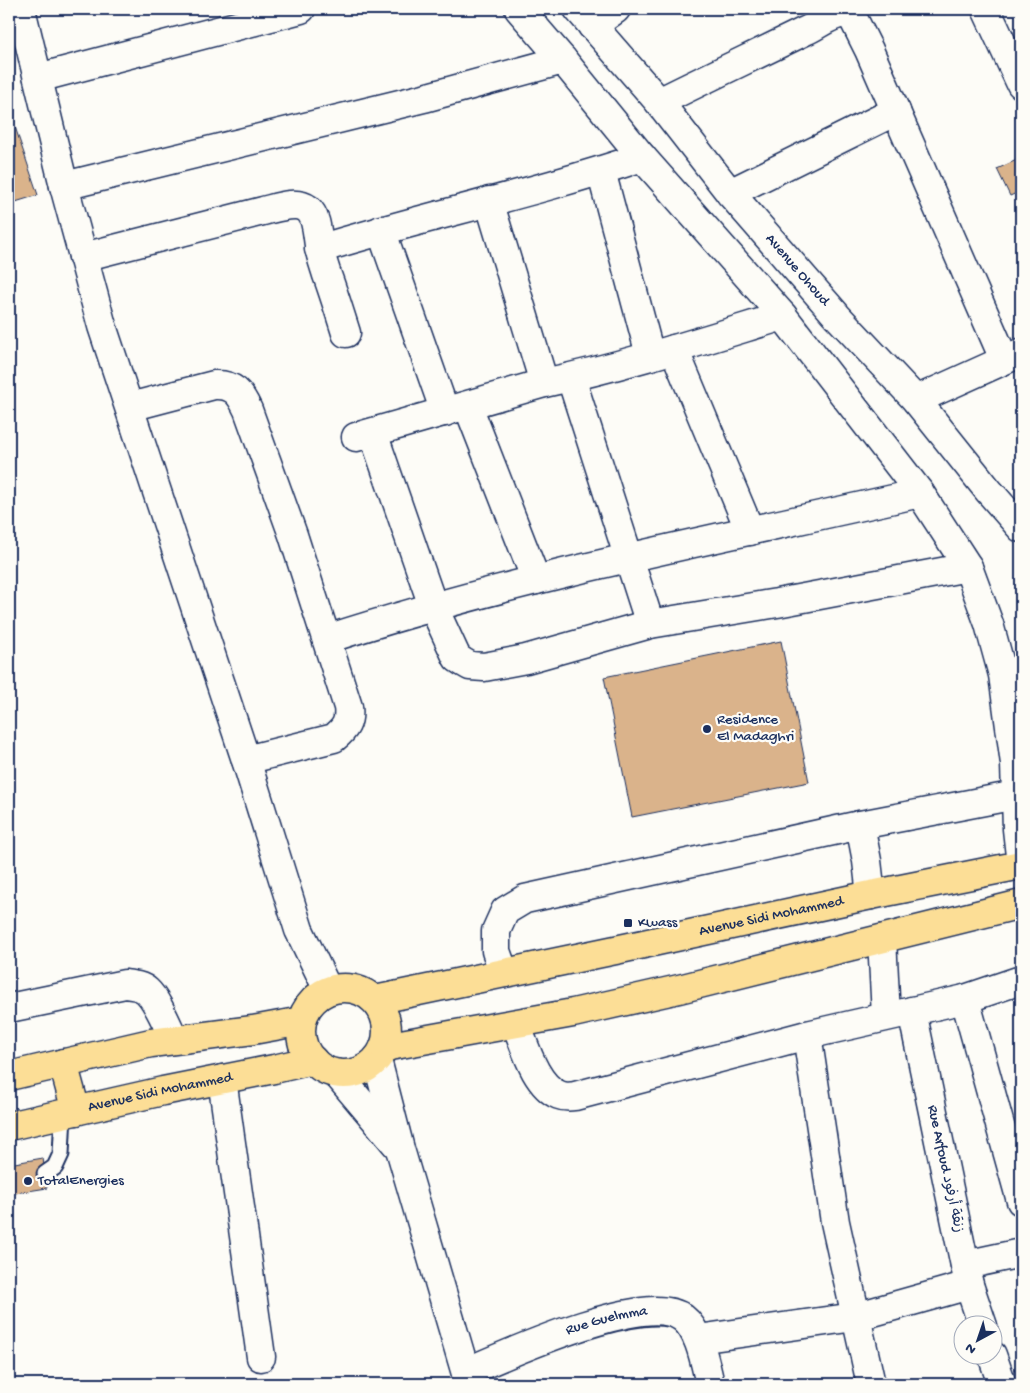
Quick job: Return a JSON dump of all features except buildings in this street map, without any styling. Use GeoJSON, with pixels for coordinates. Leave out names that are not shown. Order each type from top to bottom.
{"type":"FeatureCollection","features":[{"type":"Feature","properties":{"kind":"main road","name":"Avenue Sidi Mohammed"},"geometry":{"type":"LineString","coordinates":[[375,1000],[1021,865]]}},
{"type":"Feature","properties":{"kind":"main road"},"geometry":{"type":"LineString","coordinates":[[381,1053],[669,991],[1021,904]]}},
{"type":"Feature","properties":{"kind":"main road"},"geometry":{"type":"LineString","coordinates":[[344,987],[361,990],[375,1000],[387,1022],[388,1035],[381,1053],[366,1068],[352,1073],[338,1074],[324,1069],[313,1060],[305,1048],[301,1035],[305,1011],[311,1002],[328,990],[344,987]]}},
{"type":"Feature","properties":{"kind":"main road"},"geometry":{"type":"LineString","coordinates":[[9,1076],[151,1043],[253,1030],[302,1021]]}},
{"type":"Feature","properties":{"kind":"main road","name":"Avenue Sidi Mohammed"},"geometry":{"type":"LineString","coordinates":[[9,1126],[313,1060]]}},
{"type":"Feature","properties":{"kind":"main road"},"geometry":{"type":"LineString","coordinates":[[63,1063],[69,1112]]}},
{"type":"Feature","properties":{"kind":"street"},"geometry":{"type":"LineString","coordinates":[[21,9],[64,186],[102,326],[246,760],[299,930],[328,990]]}},
{"type":"Feature","properties":{"kind":"street"},"geometry":{"type":"LineString","coordinates":[[38,78],[300,9]]}},
{"type":"Feature","properties":{"kind":"street"},"geometry":{"type":"LineString","coordinates":[[519,9],[642,157],[783,316],[920,493],[968,567],[989,624],[1003,675],[1015,764],[1021,865]]}},
{"type":"Feature","properties":{"kind":"street"},"geometry":{"type":"LineString","coordinates":[[585,17],[616,9]]}},
{"type":"Feature","properties":{"kind":"street"},"geometry":{"type":"LineString","coordinates":[[986,9],[1021,84]]}},
{"type":"Feature","properties":{"kind":"street"},"geometry":{"type":"LineString","coordinates":[[659,102],[838,13],[847,13],[854,20],[1013,356],[916,400]]}},
{"type":"Feature","properties":{"kind":"street","name":"Avenue Ohoud"},"geometry":{"type":"LineString","coordinates":[[585,17],[659,102],[730,193],[837,316],[916,400],[1021,528]]}},
{"type":"Feature","properties":{"kind":"street"},"geometry":{"type":"LineString","coordinates":[[64,186],[424,98],[563,60]]}},
{"type":"Feature","properties":{"kind":"street"},"geometry":{"type":"LineString","coordinates":[[730,193],[896,111]]}},
{"type":"Feature","properties":{"kind":"street"},"geometry":{"type":"LineString","coordinates":[[319,249],[382,230],[601,171],[642,157]]}},
{"type":"Feature","properties":{"kind":"street"},"geometry":{"type":"LineString","coordinates":[[601,171],[662,352],[750,531]]}},
{"type":"Feature","properties":{"kind":"street"},"geometry":{"type":"LineString","coordinates":[[489,201],[544,383]]}},
{"type":"Feature","properties":{"kind":"street"},"geometry":{"type":"LineString","coordinates":[[83,257],[263,211],[296,205],[306,208],[312,213],[316,224],[319,249],[346,333]]}},
{"type":"Feature","properties":{"kind":"street"},"geometry":{"type":"LineString","coordinates":[[382,230],[457,409],[536,580]]}},
{"type":"Feature","properties":{"kind":"street"},"geometry":{"type":"LineString","coordinates":[[783,316],[571,378],[544,383],[364,435],[433,606],[457,658],[466,664],[477,667],[526,659],[650,624],[777,603],[968,567]]}},
{"type":"Feature","properties":{"kind":"street"},"geometry":{"type":"LineString","coordinates":[[571,378],[650,624]]}},
{"type":"Feature","properties":{"kind":"street"},"geometry":{"type":"LineString","coordinates":[[130,406],[214,386],[221,385],[236,390],[242,396],[293,535],[348,708],[348,722],[343,731],[334,738],[246,760]]}},
{"type":"Feature","properties":{"kind":"street"},"geometry":{"type":"LineString","coordinates":[[327,639],[433,606],[536,580],[920,493]]}},
{"type":"Feature","properties":{"kind":"street"},"geometry":{"type":"LineString","coordinates":[[504,973],[496,951],[496,931],[505,911],[525,899],[860,825],[1016,795]]}},
{"type":"Feature","properties":{"kind":"street"},"geometry":{"type":"LineString","coordinates":[[860,825],[871,895]]}},
{"type":"Feature","properties":{"kind":"street"},"geometry":{"type":"LineString","coordinates":[[882,939],[886,1016]]}},
{"type":"Feature","properties":{"kind":"street"},"geometry":{"type":"LineString","coordinates":[[516,1024],[534,1068],[541,1080],[555,1093],[564,1097],[575,1096],[808,1035],[965,999],[1021,980]]}},
{"type":"Feature","properties":{"kind":"street"},"geometry":{"type":"LineString","coordinates":[[9,1008],[125,984],[136,985],[147,991],[174,1039]]}},
{"type":"Feature","properties":{"kind":"street"},"geometry":{"type":"LineString","coordinates":[[965,999],[1021,1201]]}},
{"type":"Feature","properties":{"kind":"street","name":"Rue Arfoud زنقة أرفود"},"geometry":{"type":"LineString","coordinates":[[912,1011],[967,1275],[980,1316]]}},
{"type":"Feature","properties":{"kind":"street"},"geometry":{"type":"LineString","coordinates":[[808,1035],[835,1222],[871,1384]]}},
{"type":"Feature","properties":{"kind":"street"},"geometry":{"type":"LineString","coordinates":[[381,1053],[400,1148],[467,1378]]}},
{"type":"Feature","properties":{"kind":"street"},"geometry":{"type":"LineString","coordinates":[[338,1074],[400,1148]]}},
{"type":"Feature","properties":{"kind":"street"},"geometry":{"type":"LineString","coordinates":[[222,1079],[261,1358]]}},
{"type":"Feature","properties":{"kind":"street"},"geometry":{"type":"LineString","coordinates":[[698,1339],[855,1317],[1021,1253]]}},
{"type":"Feature","properties":{"kind":"street","name":"Rue Guelmma"},"geometry":{"type":"LineString","coordinates":[[467,1378],[517,1350],[572,1330],[630,1313],[658,1311],[681,1316],[686,1321],[698,1339],[710,1384]]}},
{"type":"Feature","properties":{"kind":"street"},"geometry":{"type":"LineString","coordinates":[[996,1366],[1002,1384]]}},
{"type":"Feature","properties":{"kind":"lane"},"geometry":{"type":"LineString","coordinates":[[45,1174],[56,1167],[61,1154],[69,1112]]}},
{"type":"Feature","properties":{"kind":"place","name":"Residence El Madaghri"},"geometry":{"type":"Point","coordinates":[707,729]}},
{"type":"Feature","properties":{"kind":"place","name":"Kwass"},"geometry":{"type":"Point","coordinates":[628,923]}},
{"type":"Feature","properties":{"kind":"place","name":"TotalEnergies"},"geometry":{"type":"Point","coordinates":[28,1181]}}]}
